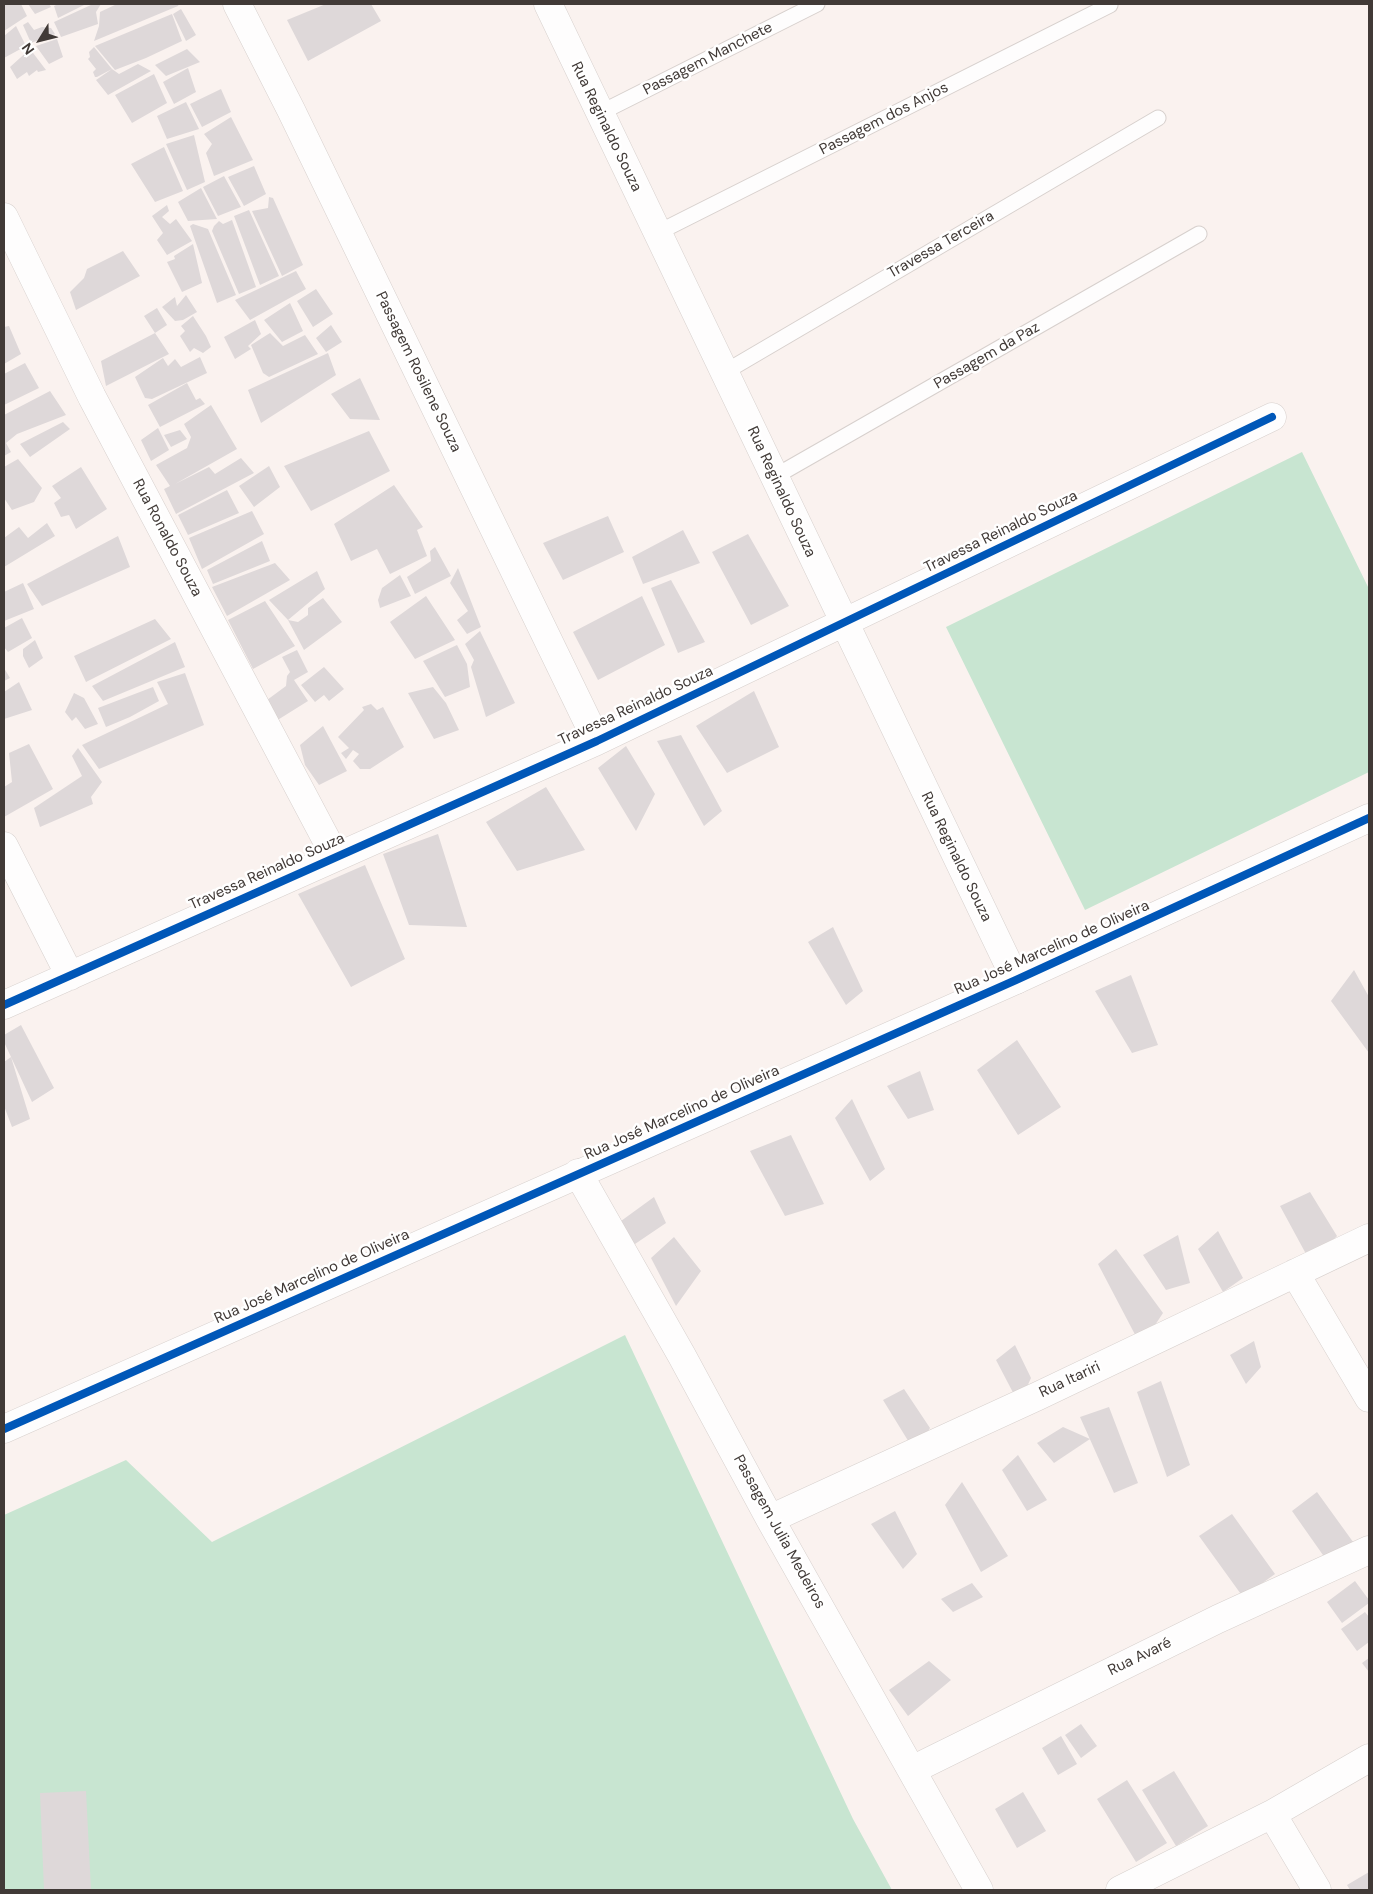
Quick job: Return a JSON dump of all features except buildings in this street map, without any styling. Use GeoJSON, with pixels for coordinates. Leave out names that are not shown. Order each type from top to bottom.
{"type":"FeatureCollection","features":[{"type":"Feature","properties":{"kind":"street","name":"Passagem Rosilene Souza"},"geometry":{"type":"LineString","coordinates":[[237,4],[291,110],[597,741]]}},
{"type":"Feature","properties":{"kind":"street","name":"Rua Reginaldo Souza"},"geometry":{"type":"LineString","coordinates":[[548,4],[843,623],[1016,980]]}},
{"type":"Feature","properties":{"kind":"street","name":"Rua Ronaldo Souza"},"geometry":{"type":"LineString","coordinates":[[4,217],[92,397],[335,856]]}},
{"type":"Feature","properties":{"kind":"street","name":"Travessa Reinaldo Souza"},"geometry":{"type":"LineString","coordinates":[[4,1005],[597,741],[1272,417]]}},
{"type":"Feature","properties":{"kind":"street","name":"Rua José Marcelino de Oliveira"},"geometry":{"type":"LineString","coordinates":[[4,1429],[1016,980],[1369,818]]}},
{"type":"Feature","properties":{"kind":"street"},"geometry":{"type":"LineString","coordinates":[[4,846],[70,976]]}},
{"type":"Feature","properties":{"kind":"street","name":"Passagem Julia Medeiros"},"geometry":{"type":"LineString","coordinates":[[578,1173],[979,1890]]}},
{"type":"Feature","properties":{"kind":"street","name":"Rua Itariri"},"geometry":{"type":"LineString","coordinates":[[770,1518],[1038,1396],[1369,1238]]}},
{"type":"Feature","properties":{"kind":"street"},"geometry":{"type":"LineString","coordinates":[[1295,1273],[1369,1398]]}},
{"type":"Feature","properties":{"kind":"street","name":"Rua Avaré"},"geometry":{"type":"LineString","coordinates":[[912,1770],[1200,1628],[1369,1550]]}},
{"type":"Feature","properties":{"kind":"street"},"geometry":{"type":"LineString","coordinates":[[1120,1890],[1272,1814],[1369,1758]]}},
{"type":"Feature","properties":{"kind":"street"},"geometry":{"type":"LineString","coordinates":[[1272,1814],[1317,1890]]}},
{"type":"Feature","properties":{"kind":"lane","name":"Passagem Manchete"},"geometry":{"type":"LineString","coordinates":[[600,113],[817,4]]}},
{"type":"Feature","properties":{"kind":"lane","name":"Passagem dos Anjos"},"geometry":{"type":"LineString","coordinates":[[657,233],[1110,5]]}},
{"type":"Feature","properties":{"kind":"lane","name":"Travessa Terceira"},"geometry":{"type":"LineString","coordinates":[[725,372],[1158,118]]}},
{"type":"Feature","properties":{"kind":"lane","name":"Passagem da Paz"},"geometry":{"type":"LineString","coordinates":[[774,477],[1199,234]]}},
{"type":"Feature","properties":{"kind":"green space"},"geometry":{"type":"Polygon","coordinates":[[[1302,452],[1369,589],[1369,772],[1085,910],[946,627],[1302,452]]]}},
{"type":"Feature","properties":{"kind":"green space"},"geometry":{"type":"Polygon","coordinates":[[[625,1335],[853,1819],[892,1890],[4,1890],[4,1515],[126,1460],[212,1542],[625,1335]]]}},
{"type":"Feature","properties":{"kind":"cycle path"},"geometry":{"type":"LineString","coordinates":[[4,1005],[597,741],[1272,417]]}},
{"type":"Feature","properties":{"kind":"cycle path"},"geometry":{"type":"LineString","coordinates":[[4,1429],[1016,980],[1369,818]]}}]}
